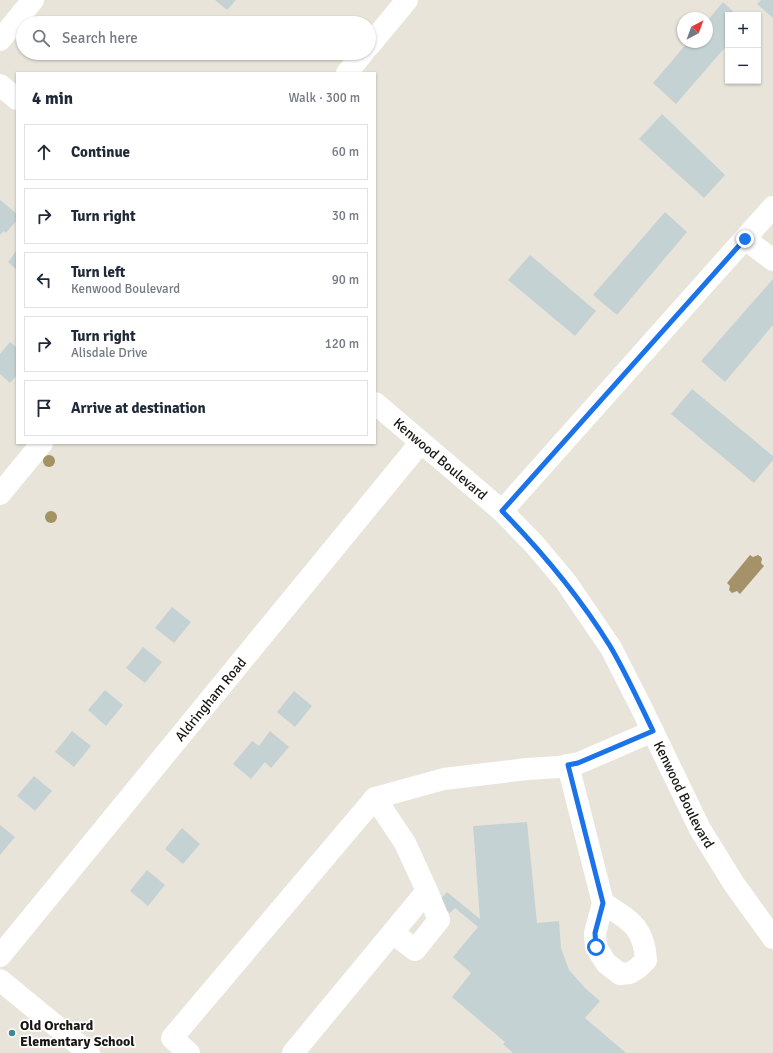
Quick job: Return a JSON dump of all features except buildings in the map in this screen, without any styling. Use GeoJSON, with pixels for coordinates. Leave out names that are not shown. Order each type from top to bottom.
{"type":"FeatureCollection","features":[{"type":"Feature","properties":{"kind":"street"},"geometry":{"type":"LineString","coordinates":[[20,16],[33,0]]}},
{"type":"Feature","properties":{"kind":"street"},"geometry":{"type":"LineString","coordinates":[[376,38],[407,0]]}},
{"type":"Feature","properties":{"kind":"street"},"geometry":{"type":"LineString","coordinates":[[0,40],[16,21]]}},
{"type":"Feature","properties":{"kind":"street"},"geometry":{"type":"LineString","coordinates":[[348,72],[357,60]]}},
{"type":"Feature","properties":{"kind":"street"},"geometry":{"type":"LineString","coordinates":[[0,85],[16,98]]}},
{"type":"Feature","properties":{"kind":"street"},"geometry":{"type":"LineString","coordinates":[[502,511],[773,207]]}},
{"type":"Feature","properties":{"kind":"street"},"geometry":{"type":"LineString","coordinates":[[745,239],[773,260]]}},
{"type":"Feature","properties":{"kind":"street","name":"Kenwood Boulevard"},"geometry":{"type":"LineString","coordinates":[[376,404],[502,511],[535,545],[566,582],[611,648],[700,829],[734,884],[773,938]]}},
{"type":"Feature","properties":{"kind":"street","name":"Aldringham Road"},"geometry":{"type":"LineString","coordinates":[[0,956],[421,442]]}},
{"type":"Feature","properties":{"kind":"street"},"geometry":{"type":"LineString","coordinates":[[0,494],[41,444]]}},
{"type":"Feature","properties":{"kind":"street"},"geometry":{"type":"LineString","coordinates":[[189,1053],[172,1038],[375,798],[444,779],[527,769],[559,767],[578,763],[653,731]]}},
{"type":"Feature","properties":{"kind":"street"},"geometry":{"type":"LineString","coordinates":[[568,765],[603,903]]}},
{"type":"Feature","properties":{"kind":"street"},"geometry":{"type":"LineString","coordinates":[[293,1053],[427,891],[405,843],[375,798]]}},
{"type":"Feature","properties":{"kind":"street"},"geometry":{"type":"LineString","coordinates":[[0,980],[83,1051]]}},
{"type":"Feature","properties":{"kind":"shaded area"},"geometry":{"type":"Polygon","coordinates":[[[750,555],[753,557],[758,555],[761,557],[761,563],[764,566],[740,594],[737,591],[732,593],[729,590],[730,586],[727,583],[750,555]]]}},
{"type":"Feature","properties":{"kind":"place","name":"Old Orchard Elementary School"},"geometry":{"type":"Point","coordinates":[12,1033]}},
{"type":"Feature","properties":{"kind":"route"},"geometry":{"type":"LineString","coordinates":[[596,947],[595,933],[603,903],[568,765],[578,763],[653,731],[611,648],[585,608],[566,582],[535,545],[502,511],[745,239]]}}]}
